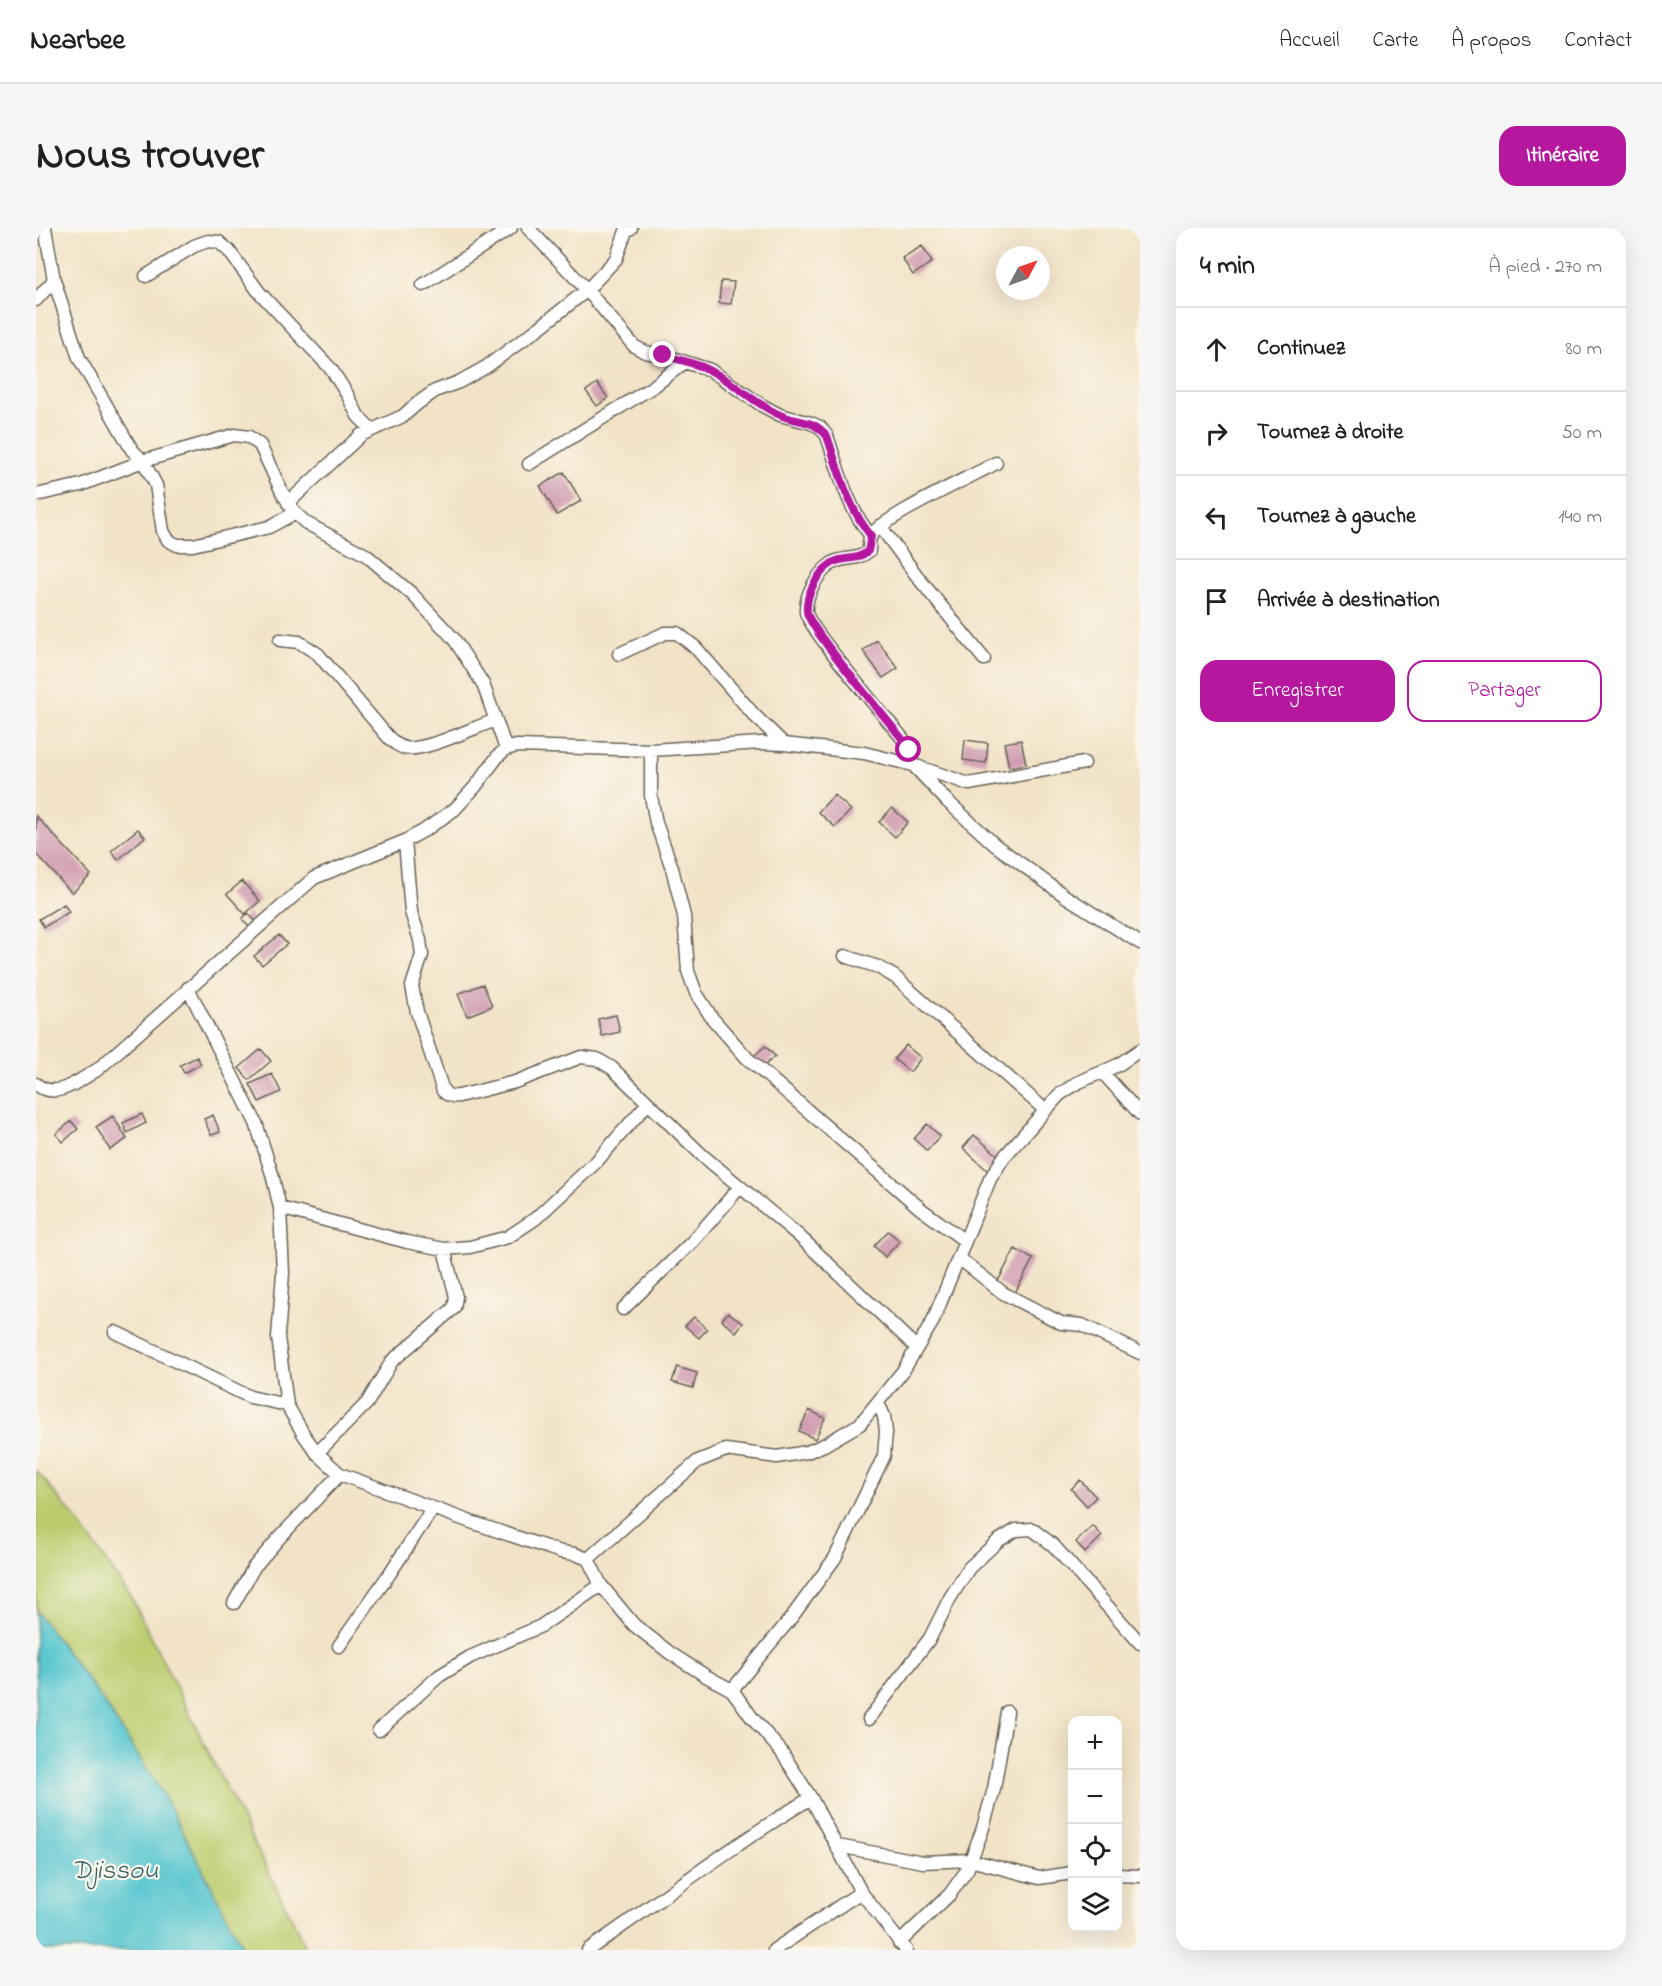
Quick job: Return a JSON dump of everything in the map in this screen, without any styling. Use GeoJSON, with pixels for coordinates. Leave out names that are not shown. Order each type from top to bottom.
{"type":"FeatureCollection","features":[{"type":"Feature","properties":{"kind":"street"},"geometry":{"type":"LineString","coordinates":[[423,285],[511,228]]}},
{"type":"Feature","properties":{"kind":"street"},"geometry":{"type":"LineString","coordinates":[[528,228],[587,290],[634,346],[645,352],[663,355],[710,370],[780,415],[820,427],[827,436],[849,502],[858,520],[871,536]]}},
{"type":"Feature","properties":{"kind":"street"},"geometry":{"type":"LineString","coordinates":[[46,231],[54,280],[79,358],[132,450],[143,461],[156,485],[163,531],[168,540],[177,545],[193,544],[269,526],[292,508],[350,445],[371,429],[403,416],[435,391],[459,382],[486,367],[587,290],[616,259],[626,231],[631,228]]}},
{"type":"Feature","properties":{"kind":"street"},"geometry":{"type":"LineString","coordinates":[[146,276],[194,246],[208,241],[219,242],[229,251],[259,292],[331,369],[358,416],[371,429]]}},
{"type":"Feature","properties":{"kind":"street"},"geometry":{"type":"LineString","coordinates":[[36,300],[54,280]]}},
{"type":"Feature","properties":{"kind":"street"},"geometry":{"type":"LineString","coordinates":[[529,464],[654,386],[685,362]]}},
{"type":"Feature","properties":{"kind":"street"},"geometry":{"type":"LineString","coordinates":[[36,495],[81,485],[143,461],[234,435],[249,437],[260,445],[292,508],[306,523],[366,555],[412,594],[454,639],[483,684],[506,749]]}},
{"type":"Feature","properties":{"kind":"street"},"geometry":{"type":"LineString","coordinates":[[996,464],[880,526],[871,536],[868,551],[861,557],[839,560],[830,564],[817,580],[807,598],[806,614],[821,637],[903,740],[909,750],[913,765],[947,801],[1002,850],[1065,897],[1140,943]]}},
{"type":"Feature","properties":{"kind":"street"},"geometry":{"type":"LineString","coordinates":[[880,526],[984,659]]}},
{"type":"Feature","properties":{"kind":"street"},"geometry":{"type":"LineString","coordinates":[[619,654],[665,633],[677,633],[696,648],[754,716],[784,744]]}},
{"type":"Feature","properties":{"kind":"street"},"geometry":{"type":"LineString","coordinates":[[280,640],[298,642],[318,654],[389,738],[401,748],[413,749],[496,720]]}},
{"type":"Feature","properties":{"kind":"street"},"geometry":{"type":"LineString","coordinates":[[36,1084],[41,1089],[55,1092],[97,1070],[314,878],[405,841],[455,809],[506,749],[517,746],[651,750],[761,743],[784,744],[864,753],[913,765],[969,784],[1084,763]]}},
{"type":"Feature","properties":{"kind":"street"},"geometry":{"type":"LineString","coordinates":[[651,750],[651,796],[656,823],[672,868],[684,916],[688,971],[696,993],[712,1018],[747,1058],[921,1209],[965,1241]]}},
{"type":"Feature","properties":{"kind":"street"},"geometry":{"type":"LineString","coordinates":[[405,841],[411,912],[422,955],[412,986],[417,1012],[443,1090],[452,1097],[459,1096],[515,1082],[581,1057],[597,1059],[612,1068],[702,1155],[798,1235],[917,1348]]}},
{"type":"Feature","properties":{"kind":"street"},"geometry":{"type":"LineString","coordinates":[[845,956],[878,967],[895,977],[1045,1110]]}},
{"type":"Feature","properties":{"kind":"street"},"geometry":{"type":"LineString","coordinates":[[188,988],[256,1123],[280,1208],[283,1273],[278,1337],[287,1405],[317,1453],[340,1474],[561,1552],[588,1559],[601,1585],[634,1624],[669,1653],[732,1690],[781,1751],[811,1797],[861,1892],[902,1946],[950,1894],[967,1870],[982,1831],[994,1789],[1007,1712]]}},
{"type":"Feature","properties":{"kind":"street"},"geometry":{"type":"LineString","coordinates":[[588,1559],[698,1461],[726,1450],[777,1457],[807,1452],[860,1424],[903,1371],[933,1321],[990,1179],[1004,1157],[1059,1095],[1077,1083],[1118,1065],[1140,1050]]}},
{"type":"Feature","properties":{"kind":"street"},"geometry":{"type":"LineString","coordinates":[[1102,1072],[1140,1114]]}},
{"type":"Feature","properties":{"kind":"street"},"geometry":{"type":"LineString","coordinates":[[280,1208],[407,1242],[444,1249],[470,1246],[508,1237],[535,1219],[596,1162],[648,1103]]}},
{"type":"Feature","properties":{"kind":"street"},"geometry":{"type":"LineString","coordinates":[[623,1309],[693,1241],[740,1187]]}},
{"type":"Feature","properties":{"kind":"street"},"geometry":{"type":"LineString","coordinates":[[317,1453],[367,1403],[392,1360],[454,1308],[456,1297],[444,1249]]}},
{"type":"Feature","properties":{"kind":"street"},"geometry":{"type":"LineString","coordinates":[[959,1258],[1003,1293],[1061,1323],[1082,1325],[1140,1353]]}},
{"type":"Feature","properties":{"kind":"street"},"geometry":{"type":"LineString","coordinates":[[115,1332],[250,1397],[287,1405]]}},
{"type":"Feature","properties":{"kind":"street"},"geometry":{"type":"LineString","coordinates":[[732,1690],[835,1558],[884,1456],[886,1432],[884,1416],[879,1403]]}},
{"type":"Feature","properties":{"kind":"street"},"geometry":{"type":"LineString","coordinates":[[234,1603],[254,1567],[340,1474]]}},
{"type":"Feature","properties":{"kind":"street"},"geometry":{"type":"LineString","coordinates":[[339,1646],[433,1508]]}},
{"type":"Feature","properties":{"kind":"street"},"geometry":{"type":"LineString","coordinates":[[869,1719],[930,1638],[950,1598],[969,1568],[998,1541],[1016,1530],[1032,1529],[1053,1545],[1140,1643]]}},
{"type":"Feature","properties":{"kind":"street"},"geometry":{"type":"LineString","coordinates":[[379,1730],[439,1676],[470,1657],[541,1626],[601,1585]]}},
{"type":"Feature","properties":{"kind":"street"},"geometry":{"type":"LineString","coordinates":[[588,1950],[724,1856],[754,1832],[811,1797]]}},
{"type":"Feature","properties":{"kind":"street"},"geometry":{"type":"LineString","coordinates":[[838,1846],[923,1862],[970,1860],[1039,1878],[1068,1874]]}},
{"type":"Feature","properties":{"kind":"street"},"geometry":{"type":"LineString","coordinates":[[1122,1875],[1140,1876]]}},
{"type":"Feature","properties":{"kind":"street"},"geometry":{"type":"LineString","coordinates":[[774,1950],[861,1892]]}},
{"type":"Feature","properties":{"kind":"green space"},"geometry":{"type":"Polygon","coordinates":[[[36,1470],[76,1519],[131,1597],[306,1950],[244,1950],[167,1801],[103,1701],[36,1611],[36,1470]]]}},
{"type":"Feature","properties":{"kind":"water","name":"Djissou"},"geometry":{"type":"Polygon","coordinates":[[[36,1611],[103,1701],[167,1801],[244,1950],[36,1950],[36,1611]]]}},
{"type":"Feature","properties":{"kind":"building"},"geometry":{"type":"Polygon","coordinates":[[[922,246],[932,262],[913,275],[902,258],[922,246]]]}},
{"type":"Feature","properties":{"kind":"building"},"geometry":{"type":"Polygon","coordinates":[[[721,281],[734,282],[731,304],[719,303],[721,281]]]}},
{"type":"Feature","properties":{"kind":"building"},"geometry":{"type":"Polygon","coordinates":[[[597,383],[608,398],[597,406],[586,391],[597,383]]]}},
{"type":"Feature","properties":{"kind":"building"},"geometry":{"type":"Polygon","coordinates":[[[564,472],[581,501],[557,515],[540,486],[564,472]]]}},
{"type":"Feature","properties":{"kind":"building"},"geometry":{"type":"Polygon","coordinates":[[[877,640],[898,668],[883,678],[863,651],[877,640]]]}},
{"type":"Feature","properties":{"kind":"building"},"geometry":{"type":"Polygon","coordinates":[[[965,740],[988,743],[986,763],[963,760],[965,740]]]}},
{"type":"Feature","properties":{"kind":"building"},"geometry":{"type":"Polygon","coordinates":[[[1021,740],[1026,764],[1009,767],[1004,743],[1021,740]]]}},
{"type":"Feature","properties":{"kind":"building"},"geometry":{"type":"Polygon","coordinates":[[[834,795],[851,810],[835,827],[818,812],[834,795]]]}},
{"type":"Feature","properties":{"kind":"building"},"geometry":{"type":"Polygon","coordinates":[[[892,808],[908,822],[895,837],[879,822],[892,808]]]}},
{"type":"Feature","properties":{"kind":"building"},"geometry":{"type":"Polygon","coordinates":[[[36,816],[91,875],[72,893],[36,854],[36,816]]]}},
{"type":"Feature","properties":{"kind":"building"},"geometry":{"type":"Polygon","coordinates":[[[138,829],[145,837],[118,860],[111,851],[138,829]]]}},
{"type":"Feature","properties":{"kind":"building"},"geometry":{"type":"Polygon","coordinates":[[[242,881],[260,901],[245,914],[227,894],[242,881]]]}},
{"type":"Feature","properties":{"kind":"building"},"geometry":{"type":"Polygon","coordinates":[[[64,904],[69,912],[44,927],[39,919],[64,904]]]}},
{"type":"Feature","properties":{"kind":"building"},"geometry":{"type":"Polygon","coordinates":[[[248,913],[258,924],[252,930],[242,919],[248,913]]]}},
{"type":"Feature","properties":{"kind":"building"},"geometry":{"type":"Polygon","coordinates":[[[279,935],[287,944],[262,965],[254,956],[279,935]]]}},
{"type":"Feature","properties":{"kind":"building"},"geometry":{"type":"Polygon","coordinates":[[[483,984],[492,1006],[467,1016],[458,994],[483,984]]]}},
{"type":"Feature","properties":{"kind":"building"},"geometry":{"type":"Polygon","coordinates":[[[616,1015],[620,1032],[602,1036],[598,1019],[616,1015]]]}},
{"type":"Feature","properties":{"kind":"building"},"geometry":{"type":"Polygon","coordinates":[[[906,1045],[921,1058],[910,1072],[894,1059],[906,1045]]]}},
{"type":"Feature","properties":{"kind":"building"},"geometry":{"type":"Polygon","coordinates":[[[765,1046],[775,1056],[763,1067],[754,1056],[765,1046]]]}},
{"type":"Feature","properties":{"kind":"building"},"geometry":{"type":"Polygon","coordinates":[[[261,1049],[271,1061],[249,1080],[239,1068],[261,1049]]]}},
{"type":"Feature","properties":{"kind":"building"},"geometry":{"type":"Polygon","coordinates":[[[197,1057],[201,1064],[184,1073],[180,1065],[197,1057]]]}},
{"type":"Feature","properties":{"kind":"building"},"geometry":{"type":"Polygon","coordinates":[[[272,1074],[281,1092],[259,1102],[250,1084],[272,1074]]]}},
{"type":"Feature","properties":{"kind":"building"},"geometry":{"type":"Polygon","coordinates":[[[142,1114],[146,1123],[127,1133],[123,1123],[142,1114]]]}},
{"type":"Feature","properties":{"kind":"building"},"geometry":{"type":"Polygon","coordinates":[[[213,1115],[220,1132],[211,1135],[204,1119],[213,1115]]]}},
{"type":"Feature","properties":{"kind":"building"},"geometry":{"type":"Polygon","coordinates":[[[113,1116],[127,1139],[110,1150],[96,1127],[113,1116]]]}},
{"type":"Feature","properties":{"kind":"building"},"geometry":{"type":"Polygon","coordinates":[[[71,1121],[78,1129],[63,1142],[56,1134],[71,1121]]]}},
{"type":"Feature","properties":{"kind":"building"},"geometry":{"type":"Polygon","coordinates":[[[927,1124],[940,1136],[927,1151],[914,1139],[927,1124]]]}},
{"type":"Feature","properties":{"kind":"building"},"geometry":{"type":"Polygon","coordinates":[[[974,1135],[1000,1157],[988,1171],[963,1148],[974,1135]]]}},
{"type":"Feature","properties":{"kind":"building"},"geometry":{"type":"Polygon","coordinates":[[[888,1231],[900,1241],[885,1257],[874,1246],[888,1231]]]}},
{"type":"Feature","properties":{"kind":"building"},"geometry":{"type":"Polygon","coordinates":[[[1015,1249],[1033,1259],[1015,1293],[997,1283],[1015,1249]]]}},
{"type":"Feature","properties":{"kind":"building"},"geometry":{"type":"Polygon","coordinates":[[[728,1312],[743,1323],[736,1332],[722,1320],[728,1312]]]}},
{"type":"Feature","properties":{"kind":"building"},"geometry":{"type":"Polygon","coordinates":[[[694,1317],[707,1329],[699,1338],[685,1326],[694,1317]]]}},
{"type":"Feature","properties":{"kind":"building"},"geometry":{"type":"Polygon","coordinates":[[[677,1367],[697,1373],[693,1388],[672,1382],[677,1367]]]}},
{"type":"Feature","properties":{"kind":"building"},"geometry":{"type":"Polygon","coordinates":[[[809,1410],[825,1418],[815,1439],[799,1431],[809,1410]]]}},
{"type":"Feature","properties":{"kind":"building"},"geometry":{"type":"Polygon","coordinates":[[[1080,1480],[1096,1497],[1087,1506],[1071,1489],[1080,1480]]]}},
{"type":"Feature","properties":{"kind":"building"},"geometry":{"type":"Polygon","coordinates":[[[1093,1526],[1102,1536],[1085,1553],[1076,1542],[1093,1526]]]}},
{"type":"Feature","properties":{"kind":"route"},"geometry":{"type":"LineString","coordinates":[[663,355],[710,370],[763,406],[780,415],[820,427],[827,436],[849,502],[858,520],[871,536],[868,551],[861,557],[839,560],[830,564],[817,580],[807,598],[806,614],[821,637],[878,707],[909,750]]}}]}
